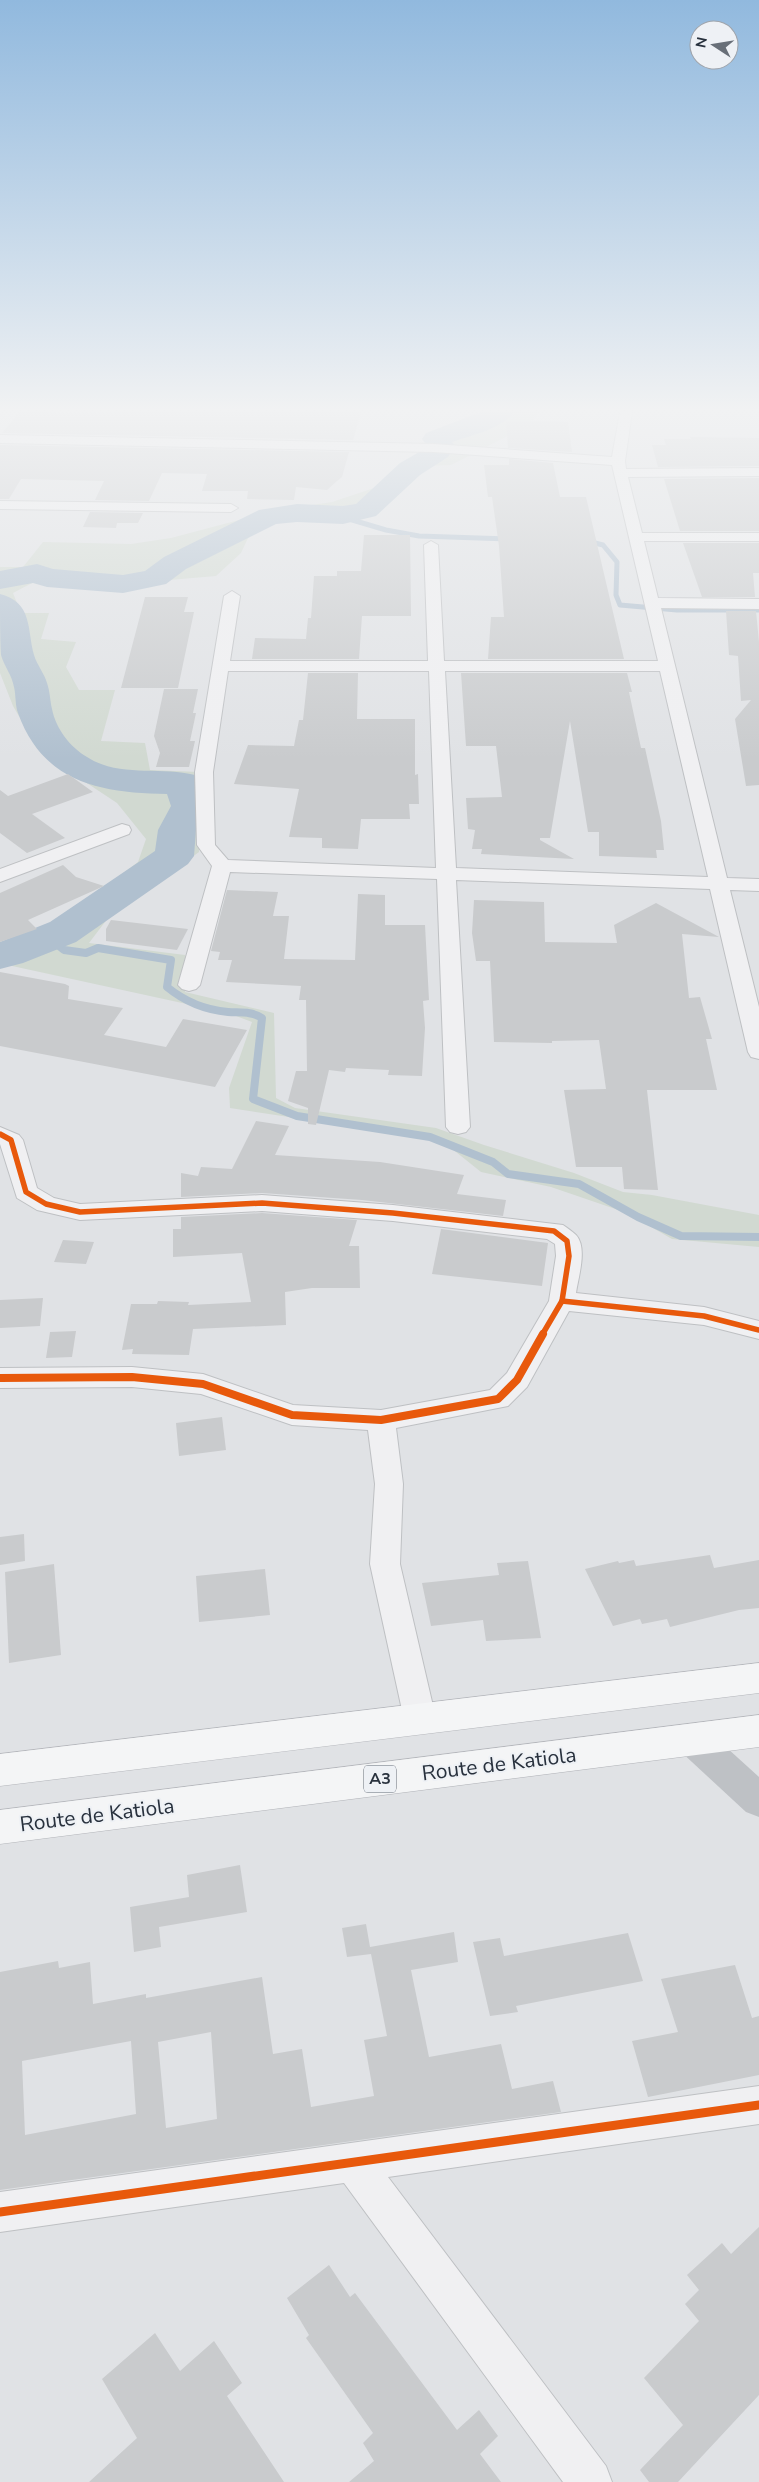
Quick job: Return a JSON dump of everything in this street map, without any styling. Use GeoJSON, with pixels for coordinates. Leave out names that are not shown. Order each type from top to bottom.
{"type":"FeatureCollection","features":[{"type":"Feature","properties":{"kind":"highway"},"geometry":{"type":"LineString","coordinates":[[0,1770],[759,1678]]}},
{"type":"Feature","properties":{"kind":"highway","name":"Route de Katiola"},"geometry":{"type":"LineString","coordinates":[[0,1827],[759,1731]]}},
{"type":"Feature","properties":{"kind":"street"},"geometry":{"type":"LineString","coordinates":[[635,528],[759,1052]]}},
{"type":"Feature","properties":{"kind":"street"},"geometry":{"type":"LineString","coordinates":[[637,537],[759,537]]}},
{"type":"Feature","properties":{"kind":"street"},"geometry":{"type":"LineString","coordinates":[[431,545],[458,1127]]}},
{"type":"Feature","properties":{"kind":"street"},"geometry":{"type":"LineString","coordinates":[[222,866],[206,845],[204,772],[232,596]]}},
{"type":"Feature","properties":{"kind":"street"},"geometry":{"type":"LineString","coordinates":[[652,603],[759,604]]}},
{"type":"Feature","properties":{"kind":"street"},"geometry":{"type":"LineString","coordinates":[[221,666],[667,666]]}},
{"type":"Feature","properties":{"kind":"street"},"geometry":{"type":"LineString","coordinates":[[0,876],[122,830]]}},
{"type":"Feature","properties":{"kind":"street"},"geometry":{"type":"LineString","coordinates":[[222,866],[759,885]]}},
{"type":"Feature","properties":{"kind":"street"},"geometry":{"type":"LineString","coordinates":[[189,985],[222,866]]}},
{"type":"Feature","properties":{"kind":"street"},"geometry":{"type":"LineString","coordinates":[[0,1134],[10,1140],[26,1192],[46,1204],[80,1212],[262,1203],[393,1213],[554,1231],[567,1241],[569,1256],[562,1301],[517,1380],[498,1399],[381,1420],[292,1415],[203,1384],[132,1377],[0,1378]]}},
{"type":"Feature","properties":{"kind":"street"},"geometry":{"type":"LineString","coordinates":[[562,1301],[704,1316],[759,1330]]}},
{"type":"Feature","properties":{"kind":"street"},"geometry":{"type":"LineString","coordinates":[[381,1420],[389,1484],[386,1564],[420,1719]]}},
{"type":"Feature","properties":{"kind":"street"},"geometry":{"type":"LineString","coordinates":[[692,1739],[759,1800]]}},
{"type":"Feature","properties":{"kind":"street"},"geometry":{"type":"LineString","coordinates":[[0,2212],[354,2164],[759,2105]]}},
{"type":"Feature","properties":{"kind":"street"},"geometry":{"type":"LineString","coordinates":[[354,2164],[590,2482]]}},
{"type":"Feature","properties":{"kind":"shaded area"},"geometry":{"type":"Polygon","coordinates":[[[209,528],[258,528],[248,538],[241,553],[216,576],[111,585],[56,580],[34,582],[13,593],[21,613],[49,613],[41,639],[76,642],[66,667],[79,690],[115,690],[101,741],[145,743],[150,770],[199,772],[199,852],[108,918],[89,943],[185,955],[185,992],[274,1013],[276,1098],[295,1108],[436,1128],[574,1173],[623,1192],[652,1195],[759,1215],[759,1247],[672,1239],[627,1213],[551,1187],[481,1172],[441,1140],[230,1108],[229,1088],[252,1022],[228,1013],[3,964],[0,968],[0,945],[56,924],[138,862],[146,839],[117,803],[40,752],[13,706],[0,673],[0,567],[23,567],[43,542],[131,544],[171,538],[209,528]]]}},
{"type":"Feature","properties":{"kind":"building"},"geometry":{"type":"Polygon","coordinates":[[[496,528],[593,528],[624,659],[488,659],[491,617],[504,617],[496,528]]]}},
{"type":"Feature","properties":{"kind":"building"},"geometry":{"type":"Polygon","coordinates":[[[679,528],[759,528],[759,531],[680,531],[679,528]]]}},
{"type":"Feature","properties":{"kind":"building"},"geometry":{"type":"Polygon","coordinates":[[[364,535],[410,535],[411,616],[362,616],[359,659],[252,659],[255,638],[306,639],[308,618],[311,618],[314,576],[337,576],[337,571],[361,571],[364,535]]]}},
{"type":"Feature","properties":{"kind":"building"},"geometry":{"type":"Polygon","coordinates":[[[683,543],[759,543],[759,573],[753,573],[755,597],[702,597],[683,543]]]}},
{"type":"Feature","properties":{"kind":"building"},"geometry":{"type":"Polygon","coordinates":[[[145,597],[188,597],[184,612],[194,612],[178,688],[121,688],[145,597]]]}},
{"type":"Feature","properties":{"kind":"building"},"geometry":{"type":"Polygon","coordinates":[[[726,611],[756,611],[759,642],[759,785],[746,786],[735,719],[751,700],[741,701],[738,656],[729,655],[726,611]]]}},
{"type":"Feature","properties":{"kind":"building"},"geometry":{"type":"Polygon","coordinates":[[[308,673],[358,673],[357,719],[415,719],[415,775],[418,774],[419,804],[409,804],[410,819],[361,819],[358,849],[322,848],[322,838],[289,837],[299,789],[234,784],[248,745],[294,746],[299,720],[303,720],[308,673]]]}},
{"type":"Feature","properties":{"kind":"building"},"geometry":{"type":"Polygon","coordinates":[[[461,673],[627,673],[632,692],[629,692],[641,748],[645,748],[661,821],[664,850],[656,850],[657,858],[599,856],[599,832],[588,832],[570,721],[550,838],[540,838],[540,840],[574,859],[481,854],[482,849],[472,849],[475,830],[468,829],[466,798],[502,797],[496,746],[466,746],[461,673]]]}},
{"type":"Feature","properties":{"kind":"building"},"geometry":{"type":"Polygon","coordinates":[[[164,689],[198,689],[193,713],[196,713],[190,741],[195,741],[189,767],[156,767],[160,753],[154,736],[164,689]]]}},
{"type":"Feature","properties":{"kind":"building"},"geometry":{"type":"Polygon","coordinates":[[[68,774],[93,792],[32,814],[65,838],[27,853],[0,833],[0,790],[8,796],[68,774]]]}},
{"type":"Feature","properties":{"kind":"building"},"geometry":{"type":"Polygon","coordinates":[[[63,865],[76,877],[104,886],[28,920],[37,929],[0,942],[0,893],[63,865]]]}},
{"type":"Feature","properties":{"kind":"building"},"geometry":{"type":"Polygon","coordinates":[[[227,890],[278,892],[273,916],[289,916],[284,959],[355,960],[358,894],[385,895],[385,925],[425,925],[429,1000],[423,1001],[425,1028],[422,1076],[388,1075],[389,1070],[346,1068],[345,1072],[329,1070],[316,1125],[308,1124],[308,1108],[288,1101],[296,1071],[307,1071],[306,1000],[299,1000],[301,986],[226,982],[232,960],[218,960],[220,952],[211,951],[227,890]]]}},
{"type":"Feature","properties":{"kind":"building"},"geometry":{"type":"Polygon","coordinates":[[[474,900],[544,902],[545,942],[617,943],[614,925],[656,903],[719,937],[682,934],[689,998],[700,997],[712,1039],[706,1039],[717,1090],[647,1090],[658,1190],[624,1189],[622,1167],[576,1167],[564,1090],[606,1089],[599,1040],[552,1041],[552,1043],[494,1042],[490,961],[476,961],[472,933],[474,900]]]}},
{"type":"Feature","properties":{"kind":"building"},"geometry":{"type":"Polygon","coordinates":[[[111,920],[188,929],[177,950],[106,941],[106,929],[111,920]]]}},
{"type":"Feature","properties":{"kind":"building"},"geometry":{"type":"Polygon","coordinates":[[[0,972],[65,984],[69,986],[68,999],[123,1008],[104,1035],[166,1047],[183,1019],[247,1030],[215,1087],[0,1046],[0,972]]]}},
{"type":"Feature","properties":{"kind":"building"},"geometry":{"type":"Polygon","coordinates":[[[256,1121],[289,1126],[275,1155],[380,1162],[464,1175],[457,1194],[506,1200],[503,1216],[362,1200],[262,1193],[181,1197],[181,1173],[198,1176],[201,1167],[232,1169],[256,1121]]]}},
{"type":"Feature","properties":{"kind":"building"},"geometry":{"type":"Polygon","coordinates":[[[262,1213],[357,1220],[349,1246],[359,1246],[360,1288],[312,1288],[285,1292],[286,1325],[193,1329],[189,1355],[132,1354],[133,1349],[122,1350],[131,1304],[157,1304],[158,1301],[189,1302],[188,1305],[251,1302],[242,1253],[173,1257],[173,1229],[181,1229],[181,1217],[262,1213]]]}},
{"type":"Feature","properties":{"kind":"building"},"geometry":{"type":"Polygon","coordinates":[[[441,1229],[548,1243],[542,1286],[432,1274],[441,1229]]]}},
{"type":"Feature","properties":{"kind":"building"},"geometry":{"type":"Polygon","coordinates":[[[63,1240],[94,1242],[86,1264],[54,1262],[63,1240]]]}},
{"type":"Feature","properties":{"kind":"building"},"geometry":{"type":"Polygon","coordinates":[[[43,1298],[40,1326],[0,1328],[0,1300],[43,1298]]]}},
{"type":"Feature","properties":{"kind":"building"},"geometry":{"type":"Polygon","coordinates":[[[76,1331],[72,1357],[46,1358],[50,1332],[76,1331]]]}},
{"type":"Feature","properties":{"kind":"building"},"geometry":{"type":"Polygon","coordinates":[[[222,1417],[226,1450],[179,1456],[176,1423],[222,1417]]]}},
{"type":"Feature","properties":{"kind":"building"},"geometry":{"type":"Polygon","coordinates":[[[24,1534],[25,1561],[0,1565],[0,1537],[24,1534]]]}},
{"type":"Feature","properties":{"kind":"building"},"geometry":{"type":"Polygon","coordinates":[[[710,1555],[714,1568],[759,1560],[759,1608],[739,1610],[670,1627],[667,1619],[642,1624],[640,1619],[613,1626],[585,1569],[618,1561],[619,1563],[634,1560],[636,1566],[710,1555]]]}},
{"type":"Feature","properties":{"kind":"building"},"geometry":{"type":"Polygon","coordinates":[[[528,1561],[541,1638],[486,1641],[483,1620],[431,1626],[422,1583],[499,1575],[497,1563],[528,1561]]]}},
{"type":"Feature","properties":{"kind":"building"},"geometry":{"type":"Polygon","coordinates":[[[54,1564],[61,1655],[9,1663],[5,1572],[54,1564]]]}},
{"type":"Feature","properties":{"kind":"building"},"geometry":{"type":"Polygon","coordinates":[[[265,1569],[270,1615],[199,1622],[196,1576],[265,1569]]]}},
{"type":"Feature","properties":{"kind":"building"},"geometry":{"type":"Polygon","coordinates":[[[240,1865],[247,1912],[159,1927],[161,1947],[134,1952],[130,1907],[189,1897],[187,1875],[240,1865]]]}},
{"type":"Feature","properties":{"kind":"building"},"geometry":{"type":"Polygon","coordinates":[[[366,1924],[370,1947],[454,1932],[458,1962],[411,1970],[429,2057],[501,2044],[512,2089],[553,2081],[561,2112],[0,2190],[0,1972],[58,1961],[59,1968],[90,1962],[93,2004],[146,1994],[146,1998],[262,1977],[273,2054],[302,2049],[311,2107],[374,2096],[364,2040],[387,2036],[371,1954],[347,1957],[342,1928],[366,1924]],[[211,2032],[158,2042],[166,2128],[217,2119],[211,2032]],[[131,2041],[22,2061],[25,2135],[136,2114],[131,2041]]]}},
{"type":"Feature","properties":{"kind":"building"},"geometry":{"type":"Polygon","coordinates":[[[628,1933],[643,1981],[516,2006],[518,2012],[490,2016],[473,1942],[500,1938],[504,1956],[628,1933]]]}},
{"type":"Feature","properties":{"kind":"building"},"geometry":{"type":"Polygon","coordinates":[[[735,1965],[752,2018],[759,2016],[759,2075],[648,2097],[632,2041],[678,2032],[661,1979],[735,1965]]]}},
{"type":"Feature","properties":{"kind":"building"},"geometry":{"type":"Polygon","coordinates":[[[759,2227],[759,2395],[678,2482],[649,2482],[640,2470],[683,2425],[644,2378],[699,2321],[685,2304],[699,2290],[687,2275],[722,2243],[731,2254],[759,2227]]]}},
{"type":"Feature","properties":{"kind":"building"},"geometry":{"type":"Polygon","coordinates":[[[329,2265],[350,2297],[355,2293],[457,2430],[479,2410],[498,2436],[480,2454],[501,2482],[349,2482],[374,2461],[363,2443],[373,2433],[306,2338],[309,2335],[287,2298],[329,2265]]]}},
{"type":"Feature","properties":{"kind":"building"},"geometry":{"type":"Polygon","coordinates":[[[155,2333],[180,2371],[214,2341],[242,2383],[227,2396],[284,2482],[89,2482],[137,2438],[102,2379],[155,2333]]]}},
{"type":"Feature","properties":{"kind":"waterway"},"geometry":{"type":"LineString","coordinates":[[0,580],[37,573],[47,578],[123,584],[155,578],[175,563],[245,528]]}},
{"type":"Feature","properties":{"kind":"waterway"},"geometry":{"type":"LineString","coordinates":[[379,528],[419,536],[509,539]]}},
{"type":"Feature","properties":{"kind":"waterway"},"geometry":{"type":"LineString","coordinates":[[587,541],[603,545],[617,562],[616,595],[620,605],[677,610],[759,610]]}},
{"type":"Feature","properties":{"kind":"waterway"},"geometry":{"type":"LineString","coordinates":[[0,603],[13,621],[18,656],[31,685],[35,712],[45,736],[59,753],[75,766],[94,774],[114,779],[136,782],[182,783],[190,806],[177,830],[174,856],[65,931],[12,953],[0,956]]}},
{"type":"Feature","properties":{"kind":"waterway"},"geometry":{"type":"LineString","coordinates":[[52,939],[61,947]]}},
{"type":"Feature","properties":{"kind":"waterway"},"geometry":{"type":"LineString","coordinates":[[59,946],[64,950],[86,953],[98,948],[171,960],[167,987],[181,997],[212,1009],[250,1013],[262,1018],[253,1099],[297,1116],[430,1137],[493,1162],[508,1174],[579,1184],[638,1217],[681,1236],[759,1237]]}},
{"type":"Feature","properties":{"kind":"cycle path"},"geometry":{"type":"LineString","coordinates":[[0,1134],[11,1140],[26,1192],[46,1204],[80,1212],[262,1203],[393,1213],[554,1231],[567,1241],[569,1256],[562,1301]]}},
{"type":"Feature","properties":{"kind":"cycle path"},"geometry":{"type":"LineString","coordinates":[[0,1378],[132,1377],[203,1384],[292,1415],[381,1420],[498,1399],[517,1380],[562,1301],[704,1316],[759,1330]]}},
{"type":"Feature","properties":{"kind":"cycle path"},"geometry":{"type":"LineString","coordinates":[[0,2212],[759,2105]]}}]}
